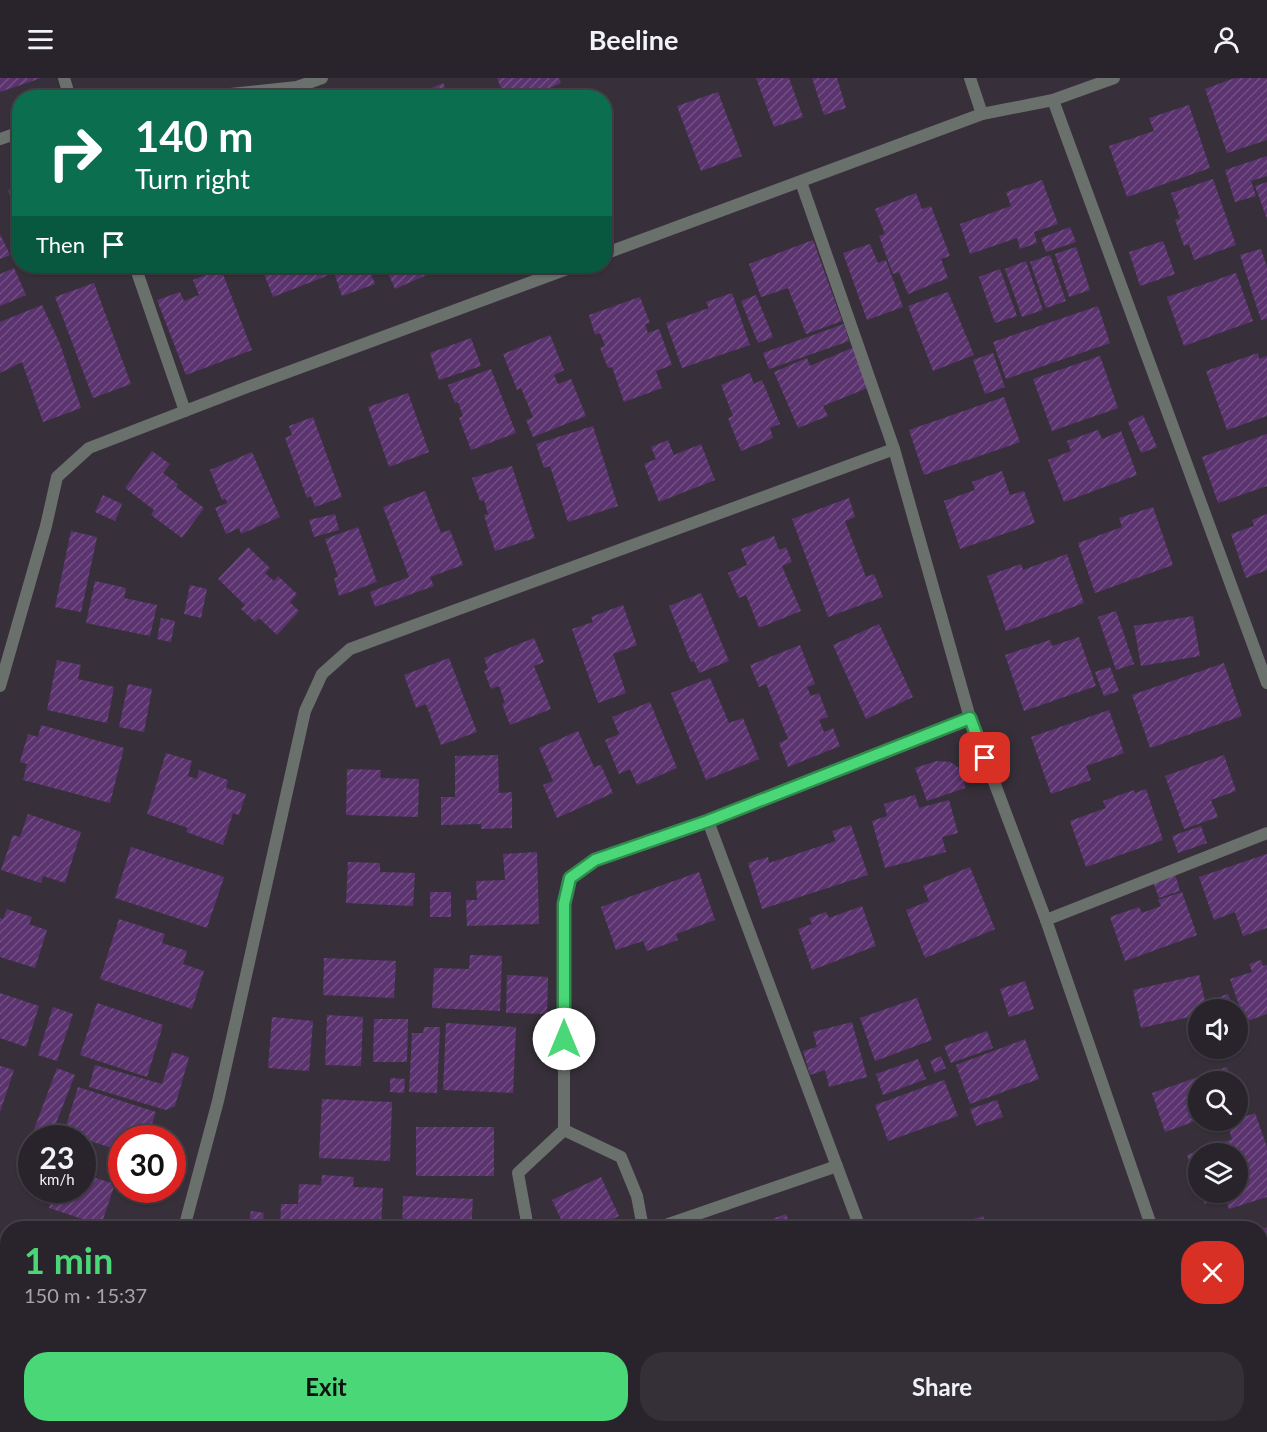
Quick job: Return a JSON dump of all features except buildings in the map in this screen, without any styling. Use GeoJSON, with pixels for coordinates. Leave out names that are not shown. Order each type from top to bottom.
{"type":"FeatureCollection","features":[{"type":"Feature","properties":{"kind":"street"},"geometry":{"type":"LineString","coordinates":[[268,90],[297,87],[322,78]]}},
{"type":"Feature","properties":{"kind":"street"},"geometry":{"type":"LineString","coordinates":[[970,78],[982,114]]}},
{"type":"Feature","properties":{"kind":"street"},"geometry":{"type":"LineString","coordinates":[[612,251],[982,114],[1053,100],[1114,78]]}},
{"type":"Feature","properties":{"kind":"street"},"geometry":{"type":"LineString","coordinates":[[1053,100],[1267,683]]}},
{"type":"Feature","properties":{"kind":"street"},"geometry":{"type":"LineString","coordinates":[[801,182],[894,449],[970,718],[1046,920],[1150,1221]]}},
{"type":"Feature","properties":{"kind":"street"},"geometry":{"type":"LineString","coordinates":[[137,273],[185,411]]}},
{"type":"Feature","properties":{"kind":"street"},"geometry":{"type":"LineString","coordinates":[[0,686],[46,526],[57,477],[89,448],[556,273]]}},
{"type":"Feature","properties":{"kind":"street"},"geometry":{"type":"LineString","coordinates":[[186,1221],[218,1101],[305,711],[322,674],[350,649],[894,449]]}},
{"type":"Feature","properties":{"kind":"street"},"geometry":{"type":"LineString","coordinates":[[527,1221],[518,1173],[564,1130],[564,904],[570,878],[595,860],[708,821],[970,718]]}},
{"type":"Feature","properties":{"kind":"street"},"geometry":{"type":"LineString","coordinates":[[708,821],[857,1221]]}},
{"type":"Feature","properties":{"kind":"street"},"geometry":{"type":"LineString","coordinates":[[1046,920],[1267,833]]}},
{"type":"Feature","properties":{"kind":"street"},"geometry":{"type":"LineString","coordinates":[[564,1130],[621,1157],[637,1196],[641,1221]]}},
{"type":"Feature","properties":{"kind":"street"},"geometry":{"type":"LineString","coordinates":[[677,1221],[837,1166]]}},
{"type":"Feature","properties":{"kind":"route"},"geometry":{"type":"LineString","coordinates":[[564,1039],[564,904],[570,878],[595,860],[708,821],[970,718],[985,758]]}}]}
